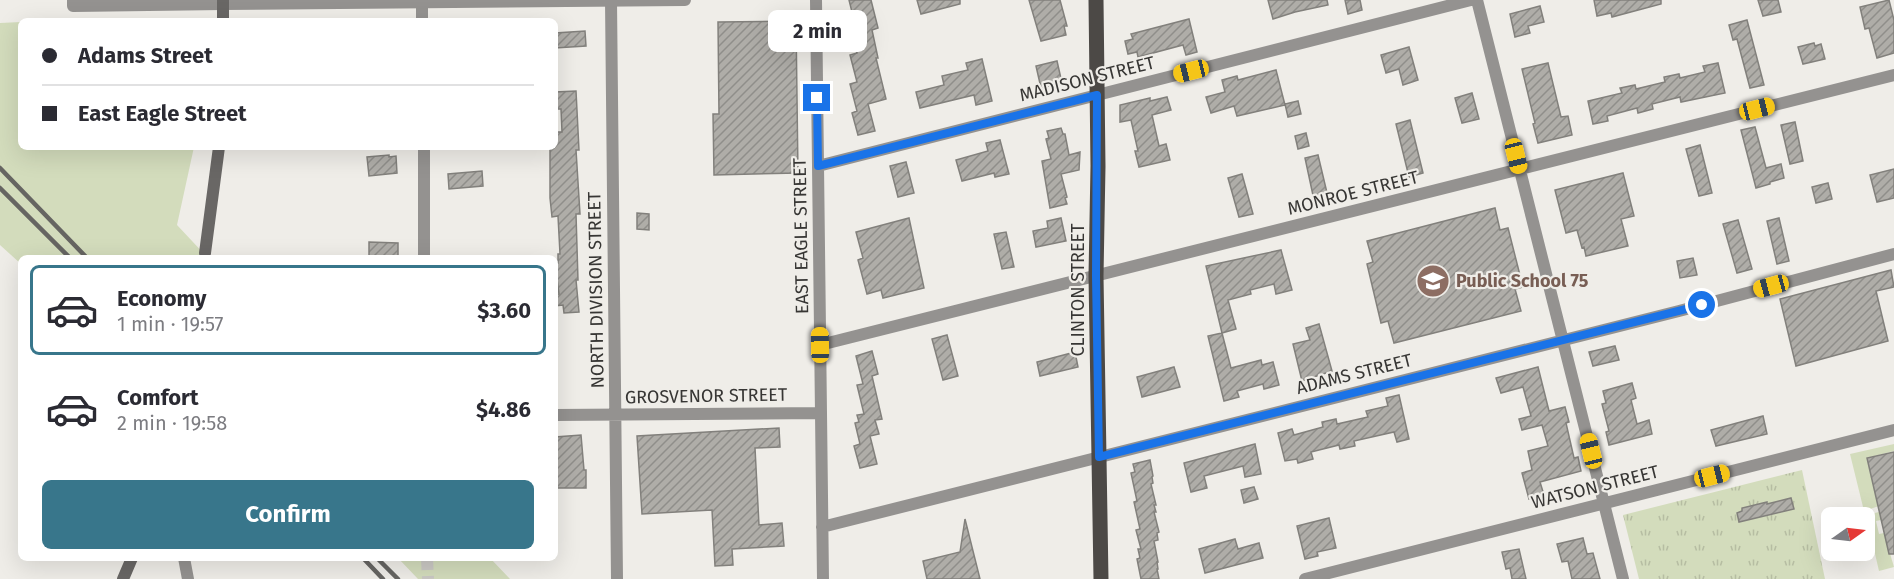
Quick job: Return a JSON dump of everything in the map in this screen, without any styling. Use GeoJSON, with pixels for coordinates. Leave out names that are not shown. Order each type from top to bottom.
{"type":"FeatureCollection","features":[{"type":"Feature","properties":{"kind":"main road","name":"CLINTON STREET"},"geometry":{"type":"LineString","coordinates":[[1096,0],[1096,276],[1101,579]]}},
{"type":"Feature","properties":{"kind":"main road"},"geometry":{"type":"LineString","coordinates":[[223,2],[223,18]]}},
{"type":"Feature","properties":{"kind":"main road"},"geometry":{"type":"LineString","coordinates":[[205,253],[219,150]]}},
{"type":"Feature","properties":{"kind":"main road"},"geometry":{"type":"LineString","coordinates":[[123,579],[131,561]]}},
{"type":"Feature","properties":{"kind":"street"},"geometry":{"type":"LineString","coordinates":[[73,3],[685,0]]}},
{"type":"Feature","properties":{"kind":"street","name":"EAST EAGLE STREET"},"geometry":{"type":"LineString","coordinates":[[816,0],[823,579]]}},
{"type":"Feature","properties":{"kind":"street","name":"MADISON STREET"},"geometry":{"type":"LineString","coordinates":[[818,166],[1471,0]]}},
{"type":"Feature","properties":{"kind":"street"},"geometry":{"type":"LineString","coordinates":[[1477,0],[1623,579]]}},
{"type":"Feature","properties":{"kind":"street"},"geometry":{"type":"LineString","coordinates":[[422,1],[422,18]]}},
{"type":"Feature","properties":{"kind":"street","name":"NORTH DIVISION STREET"},"geometry":{"type":"LineString","coordinates":[[611,1],[617,579]]}},
{"type":"Feature","properties":{"kind":"street","name":"MONROE STREET"},"geometry":{"type":"LineString","coordinates":[[820,345],[1894,75]]}},
{"type":"Feature","properties":{"kind":"street"},"geometry":{"type":"LineString","coordinates":[[423,150],[424,255]]}},
{"type":"Feature","properties":{"kind":"street","name":"ADAMS STREET"},"geometry":{"type":"LineString","coordinates":[[822,527],[1894,254]]}},
{"type":"Feature","properties":{"kind":"street","name":"GROSVENOR STREET"},"geometry":{"type":"LineString","coordinates":[[558,414],[821,413]]}},
{"type":"Feature","properties":{"kind":"street","name":"WATSON STREET"},"geometry":{"type":"LineString","coordinates":[[1305,579],[1894,430]]}},
{"type":"Feature","properties":{"kind":"street"},"geometry":{"type":"LineString","coordinates":[[185,561],[188,579]]}},
{"type":"Feature","properties":{"kind":"green space"},"geometry":{"type":"Polygon","coordinates":[[[18,22],[18,150],[193,150],[177,225],[205,255],[18,255],[18,261],[0,245],[0,23],[18,22]]]}},
{"type":"Feature","properties":{"kind":"green space"},"geometry":{"type":"Polygon","coordinates":[[[1894,444],[1894,451],[1867,458],[1879,506],[1863,507],[1850,454],[1894,444]]]}},
{"type":"Feature","properties":{"kind":"green space"},"geometry":{"type":"Polygon","coordinates":[[[1802,470],[1825,579],[1639,579],[1623,515],[1802,470]]]}},
{"type":"Feature","properties":{"kind":"green space"},"geometry":{"type":"Polygon","coordinates":[[[1879,512],[1881,520],[1876,521],[1879,534],[1884,533],[1894,567],[1879,571],[1875,554],[1875,513],[1879,512]]]}},
{"type":"Feature","properties":{"kind":"green space"},"geometry":{"type":"Polygon","coordinates":[[[401,561],[493,561],[510,579],[418,579],[401,561]]]}},
{"type":"Feature","properties":{"kind":"building"},"geometry":{"type":"Polygon","coordinates":[[[849,0],[871,0],[878,28],[872,30],[878,58],[876,58],[886,99],[868,104],[875,131],[858,135],[852,113],[857,111],[850,84],[857,82],[850,55],[857,53],[851,25],[855,24],[849,0]]]}},
{"type":"Feature","properties":{"kind":"building"},"geometry":{"type":"Polygon","coordinates":[[[917,0],[960,0],[960,4],[921,14],[917,0]]]}},
{"type":"Feature","properties":{"kind":"building"},"geometry":{"type":"Polygon","coordinates":[[[1029,0],[1060,0],[1067,26],[1064,26],[1066,35],[1041,41],[1029,0]]]}},
{"type":"Feature","properties":{"kind":"building"},"geometry":{"type":"Polygon","coordinates":[[[1268,0],[1327,0],[1328,5],[1273,19],[1268,0]]]}},
{"type":"Feature","properties":{"kind":"building"},"geometry":{"type":"Polygon","coordinates":[[[1345,0],[1360,0],[1362,10],[1348,14],[1345,0]]]}},
{"type":"Feature","properties":{"kind":"building"},"geometry":{"type":"Polygon","coordinates":[[[1594,0],[1661,0],[1661,4],[1612,17],[1611,13],[1597,16],[1594,0]]]}},
{"type":"Feature","properties":{"kind":"building"},"geometry":{"type":"Polygon","coordinates":[[[1758,0],[1778,0],[1781,12],[1763,16],[1758,0]]]}},
{"type":"Feature","properties":{"kind":"building"},"geometry":{"type":"Polygon","coordinates":[[[1889,0],[1894,20],[1894,53],[1877,58],[1869,28],[1865,29],[1860,7],[1889,0]]]}},
{"type":"Feature","properties":{"kind":"building"},"geometry":{"type":"Polygon","coordinates":[[[1540,6],[1544,22],[1528,26],[1530,33],[1515,37],[1510,14],[1540,6]]]}},
{"type":"Feature","properties":{"kind":"building"},"geometry":{"type":"Polygon","coordinates":[[[1189,19],[1197,52],[1186,55],[1183,45],[1138,57],[1137,52],[1128,54],[1125,41],[1133,39],[1131,34],[1189,19]]]}},
{"type":"Feature","properties":{"kind":"building"},"geometry":{"type":"Polygon","coordinates":[[[1747,20],[1764,85],[1750,88],[1737,39],[1733,40],[1729,25],[1747,20]]]}},
{"type":"Feature","properties":{"kind":"building"},"geometry":{"type":"Polygon","coordinates":[[[796,21],[798,173],[714,175],[713,114],[719,114],[718,22],[796,21]]]}},
{"type":"Feature","properties":{"kind":"building"},"geometry":{"type":"Polygon","coordinates":[[[585,31],[586,46],[558,48],[558,33],[585,31]]]}},
{"type":"Feature","properties":{"kind":"building"},"geometry":{"type":"Polygon","coordinates":[[[1814,43],[1815,46],[1821,44],[1825,59],[1803,64],[1798,47],[1814,43]]]}},
{"type":"Feature","properties":{"kind":"building"},"geometry":{"type":"Polygon","coordinates":[[[1409,47],[1418,80],[1403,85],[1399,69],[1386,73],[1381,55],[1409,47]]]}},
{"type":"Feature","properties":{"kind":"building"},"geometry":{"type":"Polygon","coordinates":[[[982,59],[992,101],[976,105],[974,95],[920,108],[916,92],[944,85],[942,76],[968,70],[966,63],[982,59]]]}},
{"type":"Feature","properties":{"kind":"building"},"geometry":{"type":"Polygon","coordinates":[[[1057,61],[1062,83],[1041,88],[1036,66],[1057,61]]]}},
{"type":"Feature","properties":{"kind":"building"},"geometry":{"type":"Polygon","coordinates":[[[1548,63],[1561,117],[1568,116],[1572,135],[1538,143],[1522,69],[1548,63]]]}},
{"type":"Feature","properties":{"kind":"building"},"geometry":{"type":"Polygon","coordinates":[[[1718,63],[1725,93],[1681,102],[1680,97],[1652,104],[1653,109],[1638,113],[1637,108],[1607,116],[1608,121],[1593,124],[1588,101],[1622,93],[1620,88],[1635,85],[1636,89],[1665,82],[1664,77],[1679,74],[1680,78],[1705,72],[1703,66],[1718,63]]]}},
{"type":"Feature","properties":{"kind":"building"},"geometry":{"type":"Polygon","coordinates":[[[1276,70],[1285,105],[1237,116],[1234,106],[1211,113],[1206,97],[1225,92],[1222,80],[1237,76],[1238,80],[1276,70]]]}},
{"type":"Feature","properties":{"kind":"building"},"geometry":{"type":"Polygon","coordinates":[[[576,91],[579,150],[576,150],[580,214],[576,214],[578,280],[576,280],[579,312],[564,313],[563,305],[558,306],[558,254],[560,254],[558,216],[552,217],[550,198],[550,150],[558,150],[558,132],[562,132],[558,92],[576,91]]]}},
{"type":"Feature","properties":{"kind":"building"},"geometry":{"type":"Polygon","coordinates":[[[1472,93],[1479,119],[1462,123],[1455,98],[1472,93]]]}},
{"type":"Feature","properties":{"kind":"building"},"geometry":{"type":"Polygon","coordinates":[[[1167,97],[1171,110],[1152,115],[1159,146],[1166,144],[1170,160],[1139,167],[1131,120],[1120,122],[1120,105],[1150,98],[1150,101],[1167,97]]]}},
{"type":"Feature","properties":{"kind":"building"},"geometry":{"type":"Polygon","coordinates":[[[1298,101],[1301,114],[1288,117],[1285,104],[1298,101]]]}},
{"type":"Feature","properties":{"kind":"building"},"geometry":{"type":"Polygon","coordinates":[[[1410,120],[1423,173],[1409,177],[1396,124],[1410,120]]]}},
{"type":"Feature","properties":{"kind":"building"},"geometry":{"type":"Polygon","coordinates":[[[1795,122],[1803,161],[1790,164],[1781,125],[1795,122]]]}},
{"type":"Feature","properties":{"kind":"building"},"geometry":{"type":"Polygon","coordinates":[[[1755,127],[1766,168],[1781,164],[1784,178],[1756,188],[1741,130],[1755,127]]]}},
{"type":"Feature","properties":{"kind":"building"},"geometry":{"type":"Polygon","coordinates":[[[1061,128],[1065,134],[1069,155],[1080,152],[1079,170],[1061,174],[1067,204],[1050,208],[1042,161],[1051,159],[1046,139],[1049,138],[1047,131],[1061,128]]]}},
{"type":"Feature","properties":{"kind":"building"},"geometry":{"type":"Polygon","coordinates":[[[1306,133],[1309,146],[1298,149],[1295,136],[1306,133]]]}},
{"type":"Feature","properties":{"kind":"building"},"geometry":{"type":"Polygon","coordinates":[[[1000,140],[1009,174],[995,177],[994,173],[962,181],[956,160],[988,151],[986,143],[1000,140]]]}},
{"type":"Feature","properties":{"kind":"building"},"geometry":{"type":"Polygon","coordinates":[[[1700,145],[1712,193],[1699,196],[1686,149],[1700,145]]]}},
{"type":"Feature","properties":{"kind":"building"},"geometry":{"type":"Polygon","coordinates":[[[389,155],[389,157],[396,156],[397,173],[369,176],[367,157],[389,155]]]}},
{"type":"Feature","properties":{"kind":"building"},"geometry":{"type":"Polygon","coordinates":[[[1318,155],[1328,197],[1314,200],[1305,158],[1318,155]]]}},
{"type":"Feature","properties":{"kind":"building"},"geometry":{"type":"Polygon","coordinates":[[[906,162],[914,193],[898,197],[890,166],[906,162]]]}},
{"type":"Feature","properties":{"kind":"building"},"geometry":{"type":"Polygon","coordinates":[[[1894,169],[1894,198],[1877,202],[1870,175],[1894,169]]]}},
{"type":"Feature","properties":{"kind":"building"},"geometry":{"type":"Polygon","coordinates":[[[482,171],[483,186],[449,189],[448,174],[482,171]]]}},
{"type":"Feature","properties":{"kind":"building"},"geometry":{"type":"Polygon","coordinates":[[[1623,173],[1634,216],[1621,219],[1628,246],[1586,256],[1577,230],[1566,233],[1555,190],[1623,173]]]}},
{"type":"Feature","properties":{"kind":"building"},"geometry":{"type":"Polygon","coordinates":[[[1242,174],[1253,214],[1239,217],[1228,178],[1242,174]]]}},
{"type":"Feature","properties":{"kind":"building"},"geometry":{"type":"Polygon","coordinates":[[[1828,183],[1832,199],[1816,203],[1812,187],[1828,183]]]}},
{"type":"Feature","properties":{"kind":"building"},"geometry":{"type":"Polygon","coordinates":[[[1495,208],[1500,230],[1508,228],[1523,287],[1515,289],[1521,311],[1394,343],[1388,321],[1381,323],[1367,264],[1373,262],[1367,241],[1495,208]]]}},
{"type":"Feature","properties":{"kind":"building"},"geometry":{"type":"Polygon","coordinates":[[[637,213],[649,214],[649,230],[637,229],[637,213]]]}},
{"type":"Feature","properties":{"kind":"building"},"geometry":{"type":"Polygon","coordinates":[[[909,218],[924,288],[883,298],[881,290],[867,294],[858,260],[863,258],[856,232],[909,218]]]}},
{"type":"Feature","properties":{"kind":"building"},"geometry":{"type":"Polygon","coordinates":[[[1061,218],[1066,241],[1036,247],[1033,231],[1048,228],[1047,221],[1061,218]]]}},
{"type":"Feature","properties":{"kind":"building"},"geometry":{"type":"Polygon","coordinates":[[[1779,218],[1789,261],[1777,264],[1767,221],[1779,218]]]}},
{"type":"Feature","properties":{"kind":"building"},"geometry":{"type":"Polygon","coordinates":[[[1738,220],[1752,269],[1737,273],[1723,224],[1738,220]]]}},
{"type":"Feature","properties":{"kind":"building"},"geometry":{"type":"Polygon","coordinates":[[[1006,232],[1014,267],[1002,269],[994,234],[1006,232]]]}},
{"type":"Feature","properties":{"kind":"building"},"geometry":{"type":"Polygon","coordinates":[[[369,242],[398,243],[398,255],[369,255],[369,242]]]}},
{"type":"Feature","properties":{"kind":"building"},"geometry":{"type":"Polygon","coordinates":[[[1281,250],[1292,290],[1276,294],[1274,284],[1250,290],[1251,294],[1228,300],[1236,329],[1222,333],[1206,266],[1281,250]]]}},
{"type":"Feature","properties":{"kind":"building"},"geometry":{"type":"Polygon","coordinates":[[[1693,258],[1697,275],[1680,278],[1677,261],[1693,258]]]}},
{"type":"Feature","properties":{"kind":"building"},"geometry":{"type":"Polygon","coordinates":[[[1891,270],[1894,287],[1876,291],[1888,341],[1796,366],[1780,299],[1891,270]]]}},
{"type":"Feature","properties":{"kind":"building"},"geometry":{"type":"Polygon","coordinates":[[[1319,324],[1332,371],[1302,381],[1293,344],[1310,340],[1306,328],[1319,324]]]}},
{"type":"Feature","properties":{"kind":"building"},"geometry":{"type":"Polygon","coordinates":[[[1222,333],[1231,368],[1261,360],[1262,365],[1273,362],[1279,385],[1264,389],[1263,384],[1237,391],[1239,397],[1224,401],[1208,336],[1222,333]]]}},
{"type":"Feature","properties":{"kind":"building"},"geometry":{"type":"Polygon","coordinates":[[[947,335],[958,376],[943,380],[932,339],[947,335]]]}},
{"type":"Feature","properties":{"kind":"building"},"geometry":{"type":"Polygon","coordinates":[[[1615,346],[1619,360],[1593,366],[1589,352],[1615,346]]]}},
{"type":"Feature","properties":{"kind":"building"},"geometry":{"type":"Polygon","coordinates":[[[872,351],[878,374],[872,376],[882,419],[875,420],[879,434],[870,436],[877,464],[860,468],[854,446],[860,444],[855,423],[859,422],[857,415],[864,414],[857,385],[863,384],[856,356],[872,351]]]}},
{"type":"Feature","properties":{"kind":"building"},"geometry":{"type":"Polygon","coordinates":[[[1075,352],[1078,367],[1040,376],[1037,362],[1075,352]]]}},
{"type":"Feature","properties":{"kind":"building"},"geometry":{"type":"Polygon","coordinates":[[[1174,367],[1180,387],[1142,397],[1137,377],[1174,367]]]}},
{"type":"Feature","properties":{"kind":"building"},"geometry":{"type":"Polygon","coordinates":[[[1538,367],[1549,411],[1565,407],[1574,458],[1578,457],[1581,471],[1540,482],[1544,495],[1529,499],[1522,473],[1532,470],[1528,451],[1548,446],[1542,425],[1522,430],[1519,419],[1531,416],[1523,387],[1501,393],[1496,378],[1538,367]]]}},
{"type":"Feature","properties":{"kind":"building"},"geometry":{"type":"Polygon","coordinates":[[[1632,383],[1636,398],[1631,400],[1637,424],[1649,420],[1652,434],[1609,445],[1606,432],[1609,431],[1602,404],[1606,403],[1603,391],[1632,383]]]}},
{"type":"Feature","properties":{"kind":"building"},"geometry":{"type":"Polygon","coordinates":[[[1399,395],[1409,439],[1397,442],[1394,432],[1354,441],[1355,446],[1340,449],[1339,445],[1311,452],[1313,459],[1298,463],[1297,459],[1285,461],[1278,433],[1292,429],[1294,435],[1323,427],[1322,422],[1336,419],[1337,424],[1368,417],[1366,411],[1388,406],[1386,398],[1399,395]]]}},
{"type":"Feature","properties":{"kind":"building"},"geometry":{"type":"Polygon","coordinates":[[[1763,416],[1767,434],[1716,446],[1711,430],[1763,416]]]}},
{"type":"Feature","properties":{"kind":"building"},"geometry":{"type":"Polygon","coordinates":[[[779,428],[780,447],[755,448],[759,525],[782,523],[784,546],[732,549],[733,565],[715,566],[712,510],[642,514],[637,436],[779,428]]]}},
{"type":"Feature","properties":{"kind":"building"},"geometry":{"type":"Polygon","coordinates":[[[581,435],[586,488],[558,488],[558,437],[581,435]]]}},
{"type":"Feature","properties":{"kind":"building"},"geometry":{"type":"Polygon","coordinates":[[[1255,444],[1261,474],[1245,477],[1243,466],[1204,476],[1207,488],[1191,492],[1184,463],[1255,444]]]}},
{"type":"Feature","properties":{"kind":"building"},"geometry":{"type":"Polygon","coordinates":[[[1894,452],[1894,554],[1889,554],[1867,458],[1894,452]]]}},
{"type":"Feature","properties":{"kind":"building"},"geometry":{"type":"Polygon","coordinates":[[[1150,460],[1153,476],[1151,484],[1156,505],[1154,505],[1156,512],[1154,512],[1159,532],[1157,533],[1158,540],[1154,541],[1159,579],[1141,579],[1137,559],[1140,558],[1138,549],[1141,549],[1136,530],[1140,529],[1131,473],[1135,472],[1133,464],[1150,460]]]}},
{"type":"Feature","properties":{"kind":"building"},"geometry":{"type":"Polygon","coordinates":[[[1254,487],[1258,499],[1244,503],[1241,490],[1254,487]]]}},
{"type":"Feature","properties":{"kind":"building"},"geometry":{"type":"Polygon","coordinates":[[[1791,498],[1794,509],[1739,522],[1737,513],[1742,511],[1742,508],[1791,498]]]}},
{"type":"Feature","properties":{"kind":"building"},"geometry":{"type":"Polygon","coordinates":[[[1329,518],[1336,548],[1317,552],[1318,556],[1305,559],[1297,526],[1329,518]]]}},
{"type":"Feature","properties":{"kind":"building"},"geometry":{"type":"Polygon","coordinates":[[[965,519],[980,579],[927,579],[923,561],[960,552],[965,519]]]}},
{"type":"Feature","properties":{"kind":"building"},"geometry":{"type":"Polygon","coordinates":[[[1583,538],[1587,554],[1593,553],[1600,579],[1572,579],[1568,561],[1562,562],[1557,544],[1583,538]]]}},
{"type":"Feature","properties":{"kind":"building"},"geometry":{"type":"Polygon","coordinates":[[[1235,539],[1238,549],[1259,543],[1263,558],[1205,573],[1199,549],[1235,539]]]}},
{"type":"Feature","properties":{"kind":"building"},"geometry":{"type":"Polygon","coordinates":[[[1519,549],[1526,579],[1512,579],[1510,568],[1506,569],[1502,552],[1519,549]]]}},
{"type":"Feature","properties":{"kind":"tunnel"},"geometry":{"type":"LineString","coordinates":[[427,561],[428,579]]}},
{"type":"Feature","properties":{"kind":"railway"},"geometry":{"type":"LineString","coordinates":[[0,168],[84,255]]}},
{"type":"Feature","properties":{"kind":"railway"},"geometry":{"type":"LineString","coordinates":[[0,188],[67,255]]}},
{"type":"Feature","properties":{"kind":"railway"},"geometry":{"type":"LineString","coordinates":[[366,561],[383,579]]}},
{"type":"Feature","properties":{"kind":"railway"},"geometry":{"type":"LineString","coordinates":[[380,561],[398,579]]}},
{"type":"Feature","properties":{"kind":"place","name":"Public School 75"},"geometry":{"type":"Point","coordinates":[1433,281]}},
{"type":"Feature","properties":{"kind":"route"},"geometry":{"type":"LineString","coordinates":[[817,98],[818,166],[1097,95],[1096,276],[1099,457],[1702,305]]}}]}
